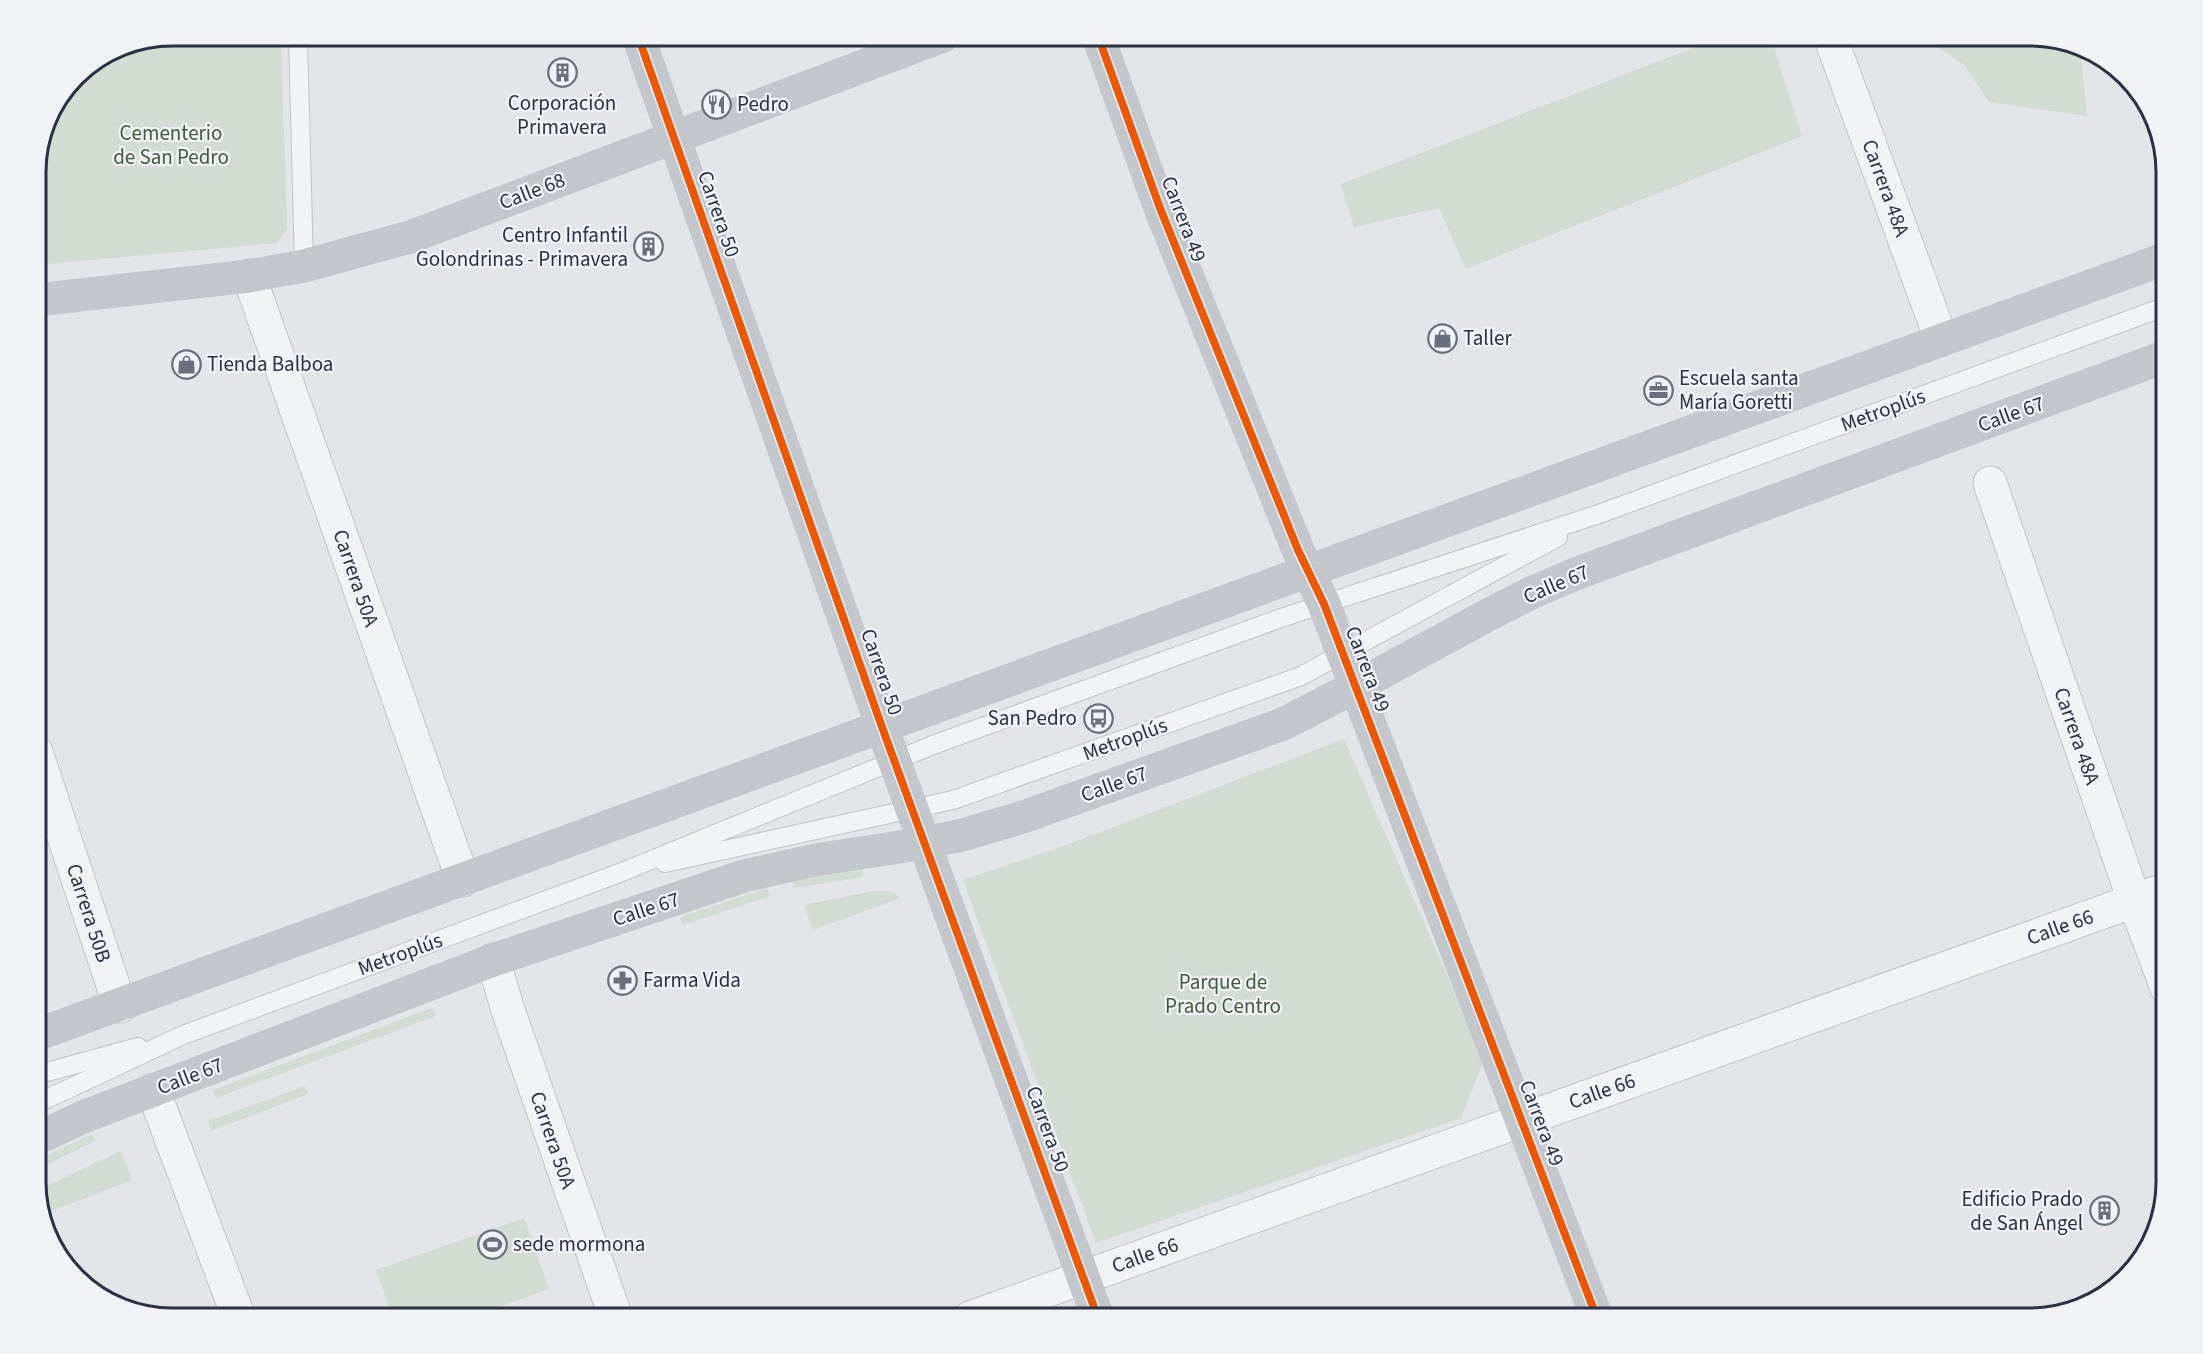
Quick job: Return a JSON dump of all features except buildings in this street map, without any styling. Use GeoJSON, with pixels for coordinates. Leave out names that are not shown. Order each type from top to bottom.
{"type":"FeatureCollection","features":[{"type":"Feature","properties":{"kind":"main road","name":"Carrera 49"},"geometry":{"type":"LineString","coordinates":[[1102,46],[1160,208],[1307,572],[1324,604],[1593,1307]]}},
{"type":"Feature","properties":{"kind":"main road","name":"Carrera 50"},"geometry":{"type":"LineString","coordinates":[[642,47],[882,727],[1094,1307]]}},
{"type":"Feature","properties":{"kind":"main road","name":"Calle 68"},"geometry":{"type":"LineString","coordinates":[[47,299],[249,276],[304,266],[410,237],[914,47]]}},
{"type":"Feature","properties":{"kind":"main road"},"geometry":{"type":"LineString","coordinates":[[47,1031],[2156,262]]}},
{"type":"Feature","properties":{"kind":"main road","name":"Calle 67"},"geometry":{"type":"LineString","coordinates":[[47,1133],[153,1090],[493,960],[744,876],[781,866],[925,843],[966,834],[1023,817],[1282,724],[1533,592],[1578,573],[2156,360]]}},
{"type":"Feature","properties":{"kind":"street","name":"Carrera 48A"},"geometry":{"type":"LineString","coordinates":[[1834,46],[1941,339]]}},
{"type":"Feature","properties":{"kind":"street","name":"Carrera 50A"},"geometry":{"type":"LineString","coordinates":[[249,276],[462,880]]}},
{"type":"Feature","properties":{"kind":"street","name":"Carrera 48A"},"geometry":{"type":"LineString","coordinates":[[1990,483],[2156,959]]}},
{"type":"Feature","properties":{"kind":"street","name":"Carrera 50B"},"geometry":{"type":"LineString","coordinates":[[47,785],[120,1006]]}},
{"type":"Feature","properties":{"kind":"street","name":"Calle 66"},"geometry":{"type":"LineString","coordinates":[[1000,1307],[2156,893]]}},
{"type":"Feature","properties":{"kind":"street","name":"Carrera 50A"},"geometry":{"type":"LineString","coordinates":[[493,960],[508,1013],[612,1307]]}},
{"type":"Feature","properties":{"kind":"street"},"geometry":{"type":"LineString","coordinates":[[153,1090],[235,1307]]}},
{"type":"Feature","properties":{"kind":"lane"},"geometry":{"type":"LineString","coordinates":[[298,47],[304,266]]}},
{"type":"Feature","properties":{"kind":"lane","name":"Metroplús"},"geometry":{"type":"LineString","coordinates":[[47,1099],[183,1035],[617,874],[944,741],[1324,604],[1599,514],[2156,310]]}},
{"type":"Feature","properties":{"kind":"lane","name":"Metroplús"},"geometry":{"type":"LineString","coordinates":[[617,874],[953,800],[1301,676],[1599,514]]}},
{"type":"Feature","properties":{"kind":"lane","name":"Metroplús"},"geometry":{"type":"LineString","coordinates":[[47,1072],[183,1035]]}},
{"type":"Feature","properties":{"kind":"green space"},"geometry":{"type":"Polygon","coordinates":[[[1698,46],[1773,46],[1802,136],[1466,269],[1439,208],[1354,227],[1341,184],[1698,46]]]}},
{"type":"Feature","properties":{"kind":"green space"},"geometry":{"type":"Polygon","coordinates":[[[1937,46],[2030,46],[2079,56],[2087,116],[1989,102],[1964,65],[1937,46]]]}},
{"type":"Feature","properties":{"kind":"green space","name":"Cementerio de San Pedro"},"geometry":{"type":"Polygon","coordinates":[[[164,47],[281,47],[287,230],[277,243],[47,264],[47,164],[53,132],[63,110],[83,83],[103,68],[132,53],[164,47]]]}},
{"type":"Feature","properties":{"kind":"green space","name":"Parque de Prado Centro"},"geometry":{"type":"Polygon","coordinates":[[[1344,739],[1484,1060],[1461,1118],[1096,1243],[963,880],[1069,844],[1344,739]]]}},
{"type":"Feature","properties":{"kind":"green space"},"geometry":{"type":"Polygon","coordinates":[[[862,869],[863,877],[794,888],[793,881],[862,869]]]}},
{"type":"Feature","properties":{"kind":"green space"},"geometry":{"type":"Polygon","coordinates":[[[767,888],[770,896],[683,925],[680,917],[767,888]]]}},
{"type":"Feature","properties":{"kind":"green space"},"geometry":{"type":"Polygon","coordinates":[[[874,891],[889,891],[901,898],[813,930],[804,905],[874,891]]]}},
{"type":"Feature","properties":{"kind":"green space"},"geometry":{"type":"Polygon","coordinates":[[[432,1008],[436,1016],[216,1098],[213,1090],[432,1008]]]}},
{"type":"Feature","properties":{"kind":"green space"},"geometry":{"type":"Polygon","coordinates":[[[305,1086],[309,1094],[211,1131],[208,1121],[305,1086]]]}},
{"type":"Feature","properties":{"kind":"green space"},"geometry":{"type":"Polygon","coordinates":[[[92,1134],[95,1141],[47,1165],[47,1156],[92,1134]]]}},
{"type":"Feature","properties":{"kind":"green space"},"geometry":{"type":"Polygon","coordinates":[[[121,1151],[132,1180],[50,1212],[47,1186],[121,1151]]]}},
{"type":"Feature","properties":{"kind":"green space","name":"sede mormona"},"geometry":{"type":"Polygon","coordinates":[[[524,1218],[549,1289],[498,1307],[389,1307],[376,1270],[524,1218]]]}},
{"type":"Feature","properties":{"kind":"cycle path"},"geometry":{"type":"LineString","coordinates":[[1102,46],[1160,208],[1298,550],[1324,604],[1593,1307]]}},
{"type":"Feature","properties":{"kind":"cycle path"},"geometry":{"type":"LineString","coordinates":[[642,47],[882,727],[1094,1307]]}},
{"type":"Feature","properties":{"kind":"place","name":"Corporación Primavera"},"geometry":{"type":"Point","coordinates":[562,72]}},
{"type":"Feature","properties":{"kind":"place","name":"Pedro"},"geometry":{"type":"Point","coordinates":[716,104]}},
{"type":"Feature","properties":{"kind":"place","name":"Centro Infantil Golondrinas - Primavera"},"geometry":{"type":"Point","coordinates":[649,247]}},
{"type":"Feature","properties":{"kind":"place","name":"Taller"},"geometry":{"type":"Point","coordinates":[1442,338]}},
{"type":"Feature","properties":{"kind":"place","name":"Tienda Balboa"},"geometry":{"type":"Point","coordinates":[186,364]}},
{"type":"Feature","properties":{"kind":"place","name":"Escuela santa María Goretti"},"geometry":{"type":"Point","coordinates":[1658,390]}},
{"type":"Feature","properties":{"kind":"place","name":"San Pedro"},"geometry":{"type":"Point","coordinates":[1098,718]}},
{"type":"Feature","properties":{"kind":"place","name":"Farma Vida"},"geometry":{"type":"Point","coordinates":[622,980]}},
{"type":"Feature","properties":{"kind":"place","name":"Edificio Prado de San Ángel"},"geometry":{"type":"Point","coordinates":[2104,1211]}},
{"type":"Feature","properties":{"kind":"place","name":"sede mormona"},"geometry":{"type":"Point","coordinates":[492,1244]}}]}
